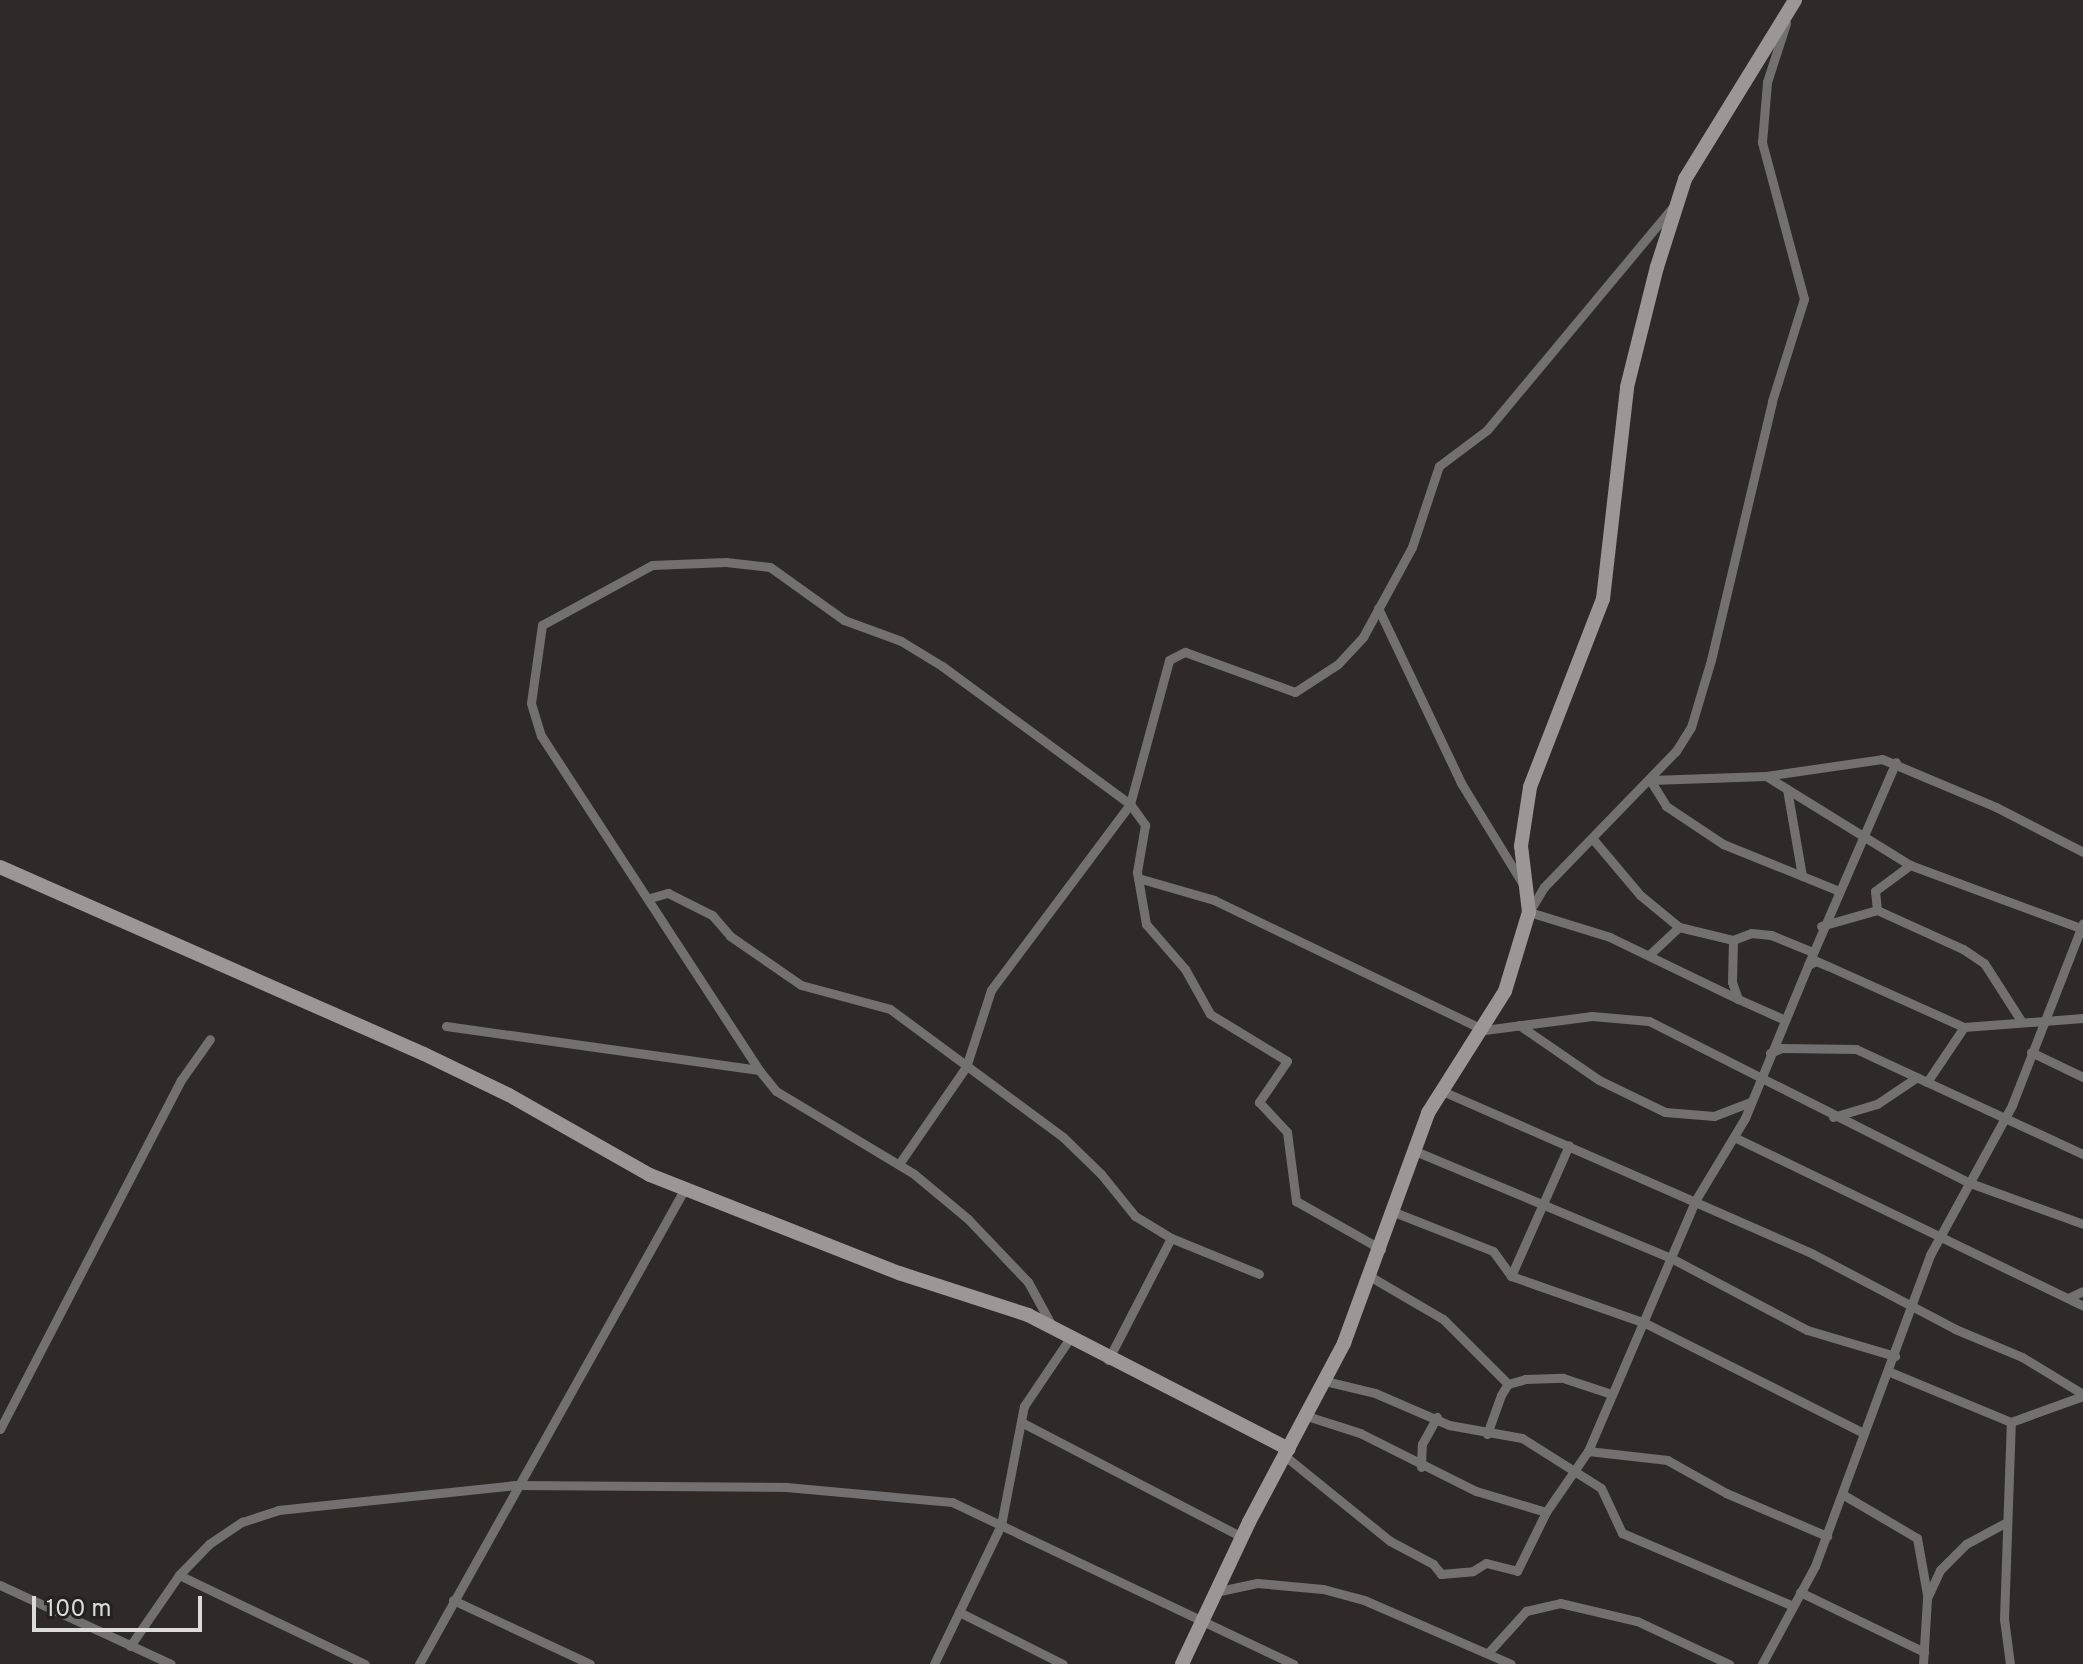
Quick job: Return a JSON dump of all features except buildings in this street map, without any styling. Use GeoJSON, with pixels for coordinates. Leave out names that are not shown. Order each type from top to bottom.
{"type":"FeatureCollection","features":[{"type":"Feature","properties":{"kind":"main road"},"geometry":{"type":"LineString","coordinates":[[1182,1664],[1242,1537],[1325,1381],[1371,1277],[1440,1090],[1484,1030],[1505,991],[1529,912],[1529,892],[1521,846],[1530,787],[1603,599],[1627,387],[1677,201],[1699,153],[1792,4]]}},
{"type":"Feature","properties":{"kind":"main road"},"geometry":{"type":"LineString","coordinates":[[0,867],[424,1054],[684,1190],[1054,1329],[1287,1452]]}},
{"type":"Feature","properties":{"kind":"street"},"geometry":{"type":"LineString","coordinates":[[1783,1019],[1569,921],[1529,912],[1544,887],[1650,780],[1691,727],[1743,537],[1772,401],[1804,299],[1762,142],[1767,82],[1792,4]]}},
{"type":"Feature","properties":{"kind":"street"},"geometry":{"type":"LineString","coordinates":[[899,1164],[966,1067],[991,990],[1130,804],[1169,660],[1185,652],[1295,692],[1338,664],[1363,637],[1412,547],[1439,466],[1487,430],[1677,201]]}},
{"type":"Feature","properties":{"kind":"street"},"geometry":{"type":"LineString","coordinates":[[1054,1329],[1028,1282],[994,1244],[899,1164],[776,1091],[759,1070],[650,898],[541,736],[531,703],[542,625],[652,565],[726,562],[770,567],[844,620],[901,641],[942,666],[1130,804],[1145,825],[1138,878],[1146,924],[1185,969],[1210,1014],[1287,1061],[1259,1102],[1287,1132],[1296,1201],[1381,1249]]}},
{"type":"Feature","properties":{"kind":"street"},"geometry":{"type":"LineString","coordinates":[[1378,608],[1461,783],[1529,892]]}},
{"type":"Feature","properties":{"kind":"street"},"geometry":{"type":"LineString","coordinates":[[1650,780],[1766,776],[1882,759],[1896,762],[2083,852]]}},
{"type":"Feature","properties":{"kind":"street"},"geometry":{"type":"LineString","coordinates":[[1287,1452],[1390,1541],[1433,1564],[1441,1574],[1473,1571],[1486,1563],[1517,1571],[1546,1512],[1588,1451],[1695,1201],[1736,1138],[1808,965],[1810,951],[1865,836],[1896,762]]}},
{"type":"Feature","properties":{"kind":"street"},"geometry":{"type":"LineString","coordinates":[[1762,1664],[1827,1536],[1862,1432],[1890,1372],[1911,1306],[1939,1238],[2004,1119],[2082,925],[1910,865],[1766,776]]}},
{"type":"Feature","properties":{"kind":"street"},"geometry":{"type":"LineString","coordinates":[[1650,780],[1666,806],[1723,844],[1837,890]]}},
{"type":"Feature","properties":{"kind":"street"},"geometry":{"type":"LineString","coordinates":[[1787,789],[1802,876]]}},
{"type":"Feature","properties":{"kind":"street"},"geometry":{"type":"LineString","coordinates":[[1592,838],[1640,895],[1679,927],[1733,940],[1751,933],[1771,935],[1810,951]]}},
{"type":"Feature","properties":{"kind":"street"},"geometry":{"type":"LineString","coordinates":[[1877,910],[1875,891],[1910,865]]}},
{"type":"Feature","properties":{"kind":"street"},"geometry":{"type":"LineString","coordinates":[[1138,878],[1214,900],[1484,1030],[1592,1016],[1649,1021],[1833,1117],[1970,1183],[2083,1224]]}},
{"type":"Feature","properties":{"kind":"street"},"geometry":{"type":"LineString","coordinates":[[650,898],[668,893],[712,915],[730,936],[801,985],[890,1009],[1063,1137],[1135,1216],[1171,1238],[1259,1274]]}},
{"type":"Feature","properties":{"kind":"street"},"geometry":{"type":"LineString","coordinates":[[1821,926],[1877,910],[1974,955],[2020,1019]]}},
{"type":"Feature","properties":{"kind":"street"},"geometry":{"type":"LineString","coordinates":[[1649,955],[1679,927]]}},
{"type":"Feature","properties":{"kind":"street"},"geometry":{"type":"LineString","coordinates":[[1733,940],[1732,982],[1738,999]]}},
{"type":"Feature","properties":{"kind":"street"},"geometry":{"type":"LineString","coordinates":[[1808,965],[1816,961],[1964,1027],[2020,1019],[2083,1018]]}},
{"type":"Feature","properties":{"kind":"street"},"geometry":{"type":"LineString","coordinates":[[1519,1025],[1599,1080],[1665,1112],[1714,1116],[1750,1102]]}},
{"type":"Feature","properties":{"kind":"street"},"geometry":{"type":"LineString","coordinates":[[446,1026],[759,1070]]}},
{"type":"Feature","properties":{"kind":"street"},"geometry":{"type":"LineString","coordinates":[[1927,1082],[1964,1027]]}},
{"type":"Feature","properties":{"kind":"street"},"geometry":{"type":"LineString","coordinates":[[0,1429],[181,1080],[210,1039]]}},
{"type":"Feature","properties":{"kind":"street"},"geometry":{"type":"LineString","coordinates":[[1770,1053],[1782,1048],[1856,1049],[2083,1154]]}},
{"type":"Feature","properties":{"kind":"street"},"geometry":{"type":"LineString","coordinates":[[2031,1052],[2083,1077]]}},
{"type":"Feature","properties":{"kind":"street"},"geometry":{"type":"LineString","coordinates":[[1833,1117],[1877,1104],[1917,1077]]}},
{"type":"Feature","properties":{"kind":"street"},"geometry":{"type":"LineString","coordinates":[[1440,1090],[1813,1254],[1911,1306],[2012,1352],[2083,1395]]}},
{"type":"Feature","properties":{"kind":"street"},"geometry":{"type":"LineString","coordinates":[[1736,1138],[2083,1306]]}},
{"type":"Feature","properties":{"kind":"street"},"geometry":{"type":"LineString","coordinates":[[1511,1276],[1569,1145]]}},
{"type":"Feature","properties":{"kind":"street"},"geometry":{"type":"LineString","coordinates":[[1415,1151],[1671,1258],[1807,1330],[1895,1356]]}},
{"type":"Feature","properties":{"kind":"street"},"geometry":{"type":"LineString","coordinates":[[419,1664],[516,1485],[684,1190]]}},
{"type":"Feature","properties":{"kind":"street"},"geometry":{"type":"LineString","coordinates":[[1394,1212],[1493,1251],[1511,1276],[1645,1323],[1862,1432]]}},
{"type":"Feature","properties":{"kind":"street"},"geometry":{"type":"LineString","coordinates":[[1108,1360],[1171,1238]]}},
{"type":"Feature","properties":{"kind":"street"},"geometry":{"type":"LineString","coordinates":[[1371,1277],[1443,1319],[1508,1384]]}},
{"type":"Feature","properties":{"kind":"street"},"geometry":{"type":"LineString","coordinates":[[2068,1298],[2083,1291]]}},
{"type":"Feature","properties":{"kind":"street"},"geometry":{"type":"LineString","coordinates":[[934,1664],[1001,1525],[1021,1422],[1033,1387],[1070,1338]]}},
{"type":"Feature","properties":{"kind":"street"},"geometry":{"type":"LineString","coordinates":[[1890,1372],[2011,1422],[2083,1395]]}},
{"type":"Feature","properties":{"kind":"street"},"geometry":{"type":"LineString","coordinates":[[1508,1384],[1543,1376],[1611,1394]]}},
{"type":"Feature","properties":{"kind":"street"},"geometry":{"type":"LineString","coordinates":[[1325,1381],[1437,1417],[1449,1425],[1522,1438],[1601,1488],[1622,1533],[1791,1605]]}},
{"type":"Feature","properties":{"kind":"street"},"geometry":{"type":"LineString","coordinates":[[1487,1434],[1508,1384]]}},
{"type":"Feature","properties":{"kind":"street"},"geometry":{"type":"LineString","coordinates":[[1307,1416],[1360,1433],[1421,1467],[1476,1491],[1546,1512]]}},
{"type":"Feature","properties":{"kind":"street"},"geometry":{"type":"LineString","coordinates":[[1421,1467],[1422,1444],[1437,1417]]}},
{"type":"Feature","properties":{"kind":"street"},"geometry":{"type":"LineString","coordinates":[[1021,1422],[1242,1537]]}},
{"type":"Feature","properties":{"kind":"street"},"geometry":{"type":"LineString","coordinates":[[1998,1664],[2010,1662],[2004,1619],[2005,1523],[2011,1422]]}},
{"type":"Feature","properties":{"kind":"street"},"geometry":{"type":"LineString","coordinates":[[1588,1451],[1667,1460],[1726,1493],[1827,1536]]}},
{"type":"Feature","properties":{"kind":"street"},"geometry":{"type":"LineString","coordinates":[[130,1646],[179,1575],[231,1529],[278,1510],[516,1485],[786,1487],[892,1494],[952,1502],[1201,1623],[1293,1664]]}},
{"type":"Feature","properties":{"kind":"street"},"geometry":{"type":"LineString","coordinates":[[1842,1494],[1917,1538],[1927,1598],[1923,1664]]}},
{"type":"Feature","properties":{"kind":"street"},"geometry":{"type":"LineString","coordinates":[[1927,1598],[1952,1555],[2005,1523]]}},
{"type":"Feature","properties":{"kind":"street"},"geometry":{"type":"LineString","coordinates":[[179,1575],[365,1664]]}},
{"type":"Feature","properties":{"kind":"street"},"geometry":{"type":"LineString","coordinates":[[1215,1592],[1257,1583],[1323,1589],[1364,1600],[1508,1664]]}},
{"type":"Feature","properties":{"kind":"street"},"geometry":{"type":"LineString","coordinates":[[0,1585],[171,1664]]}},
{"type":"Feature","properties":{"kind":"street"},"geometry":{"type":"LineString","coordinates":[[1800,1592],[1924,1652]]}},
{"type":"Feature","properties":{"kind":"street"},"geometry":{"type":"LineString","coordinates":[[453,1600],[590,1664]]}},
{"type":"Feature","properties":{"kind":"street"},"geometry":{"type":"LineString","coordinates":[[1488,1653],[1526,1611],[1560,1603],[1637,1621],[1729,1664]]}},
{"type":"Feature","properties":{"kind":"street"},"geometry":{"type":"LineString","coordinates":[[959,1612],[1063,1664]]}}]}
